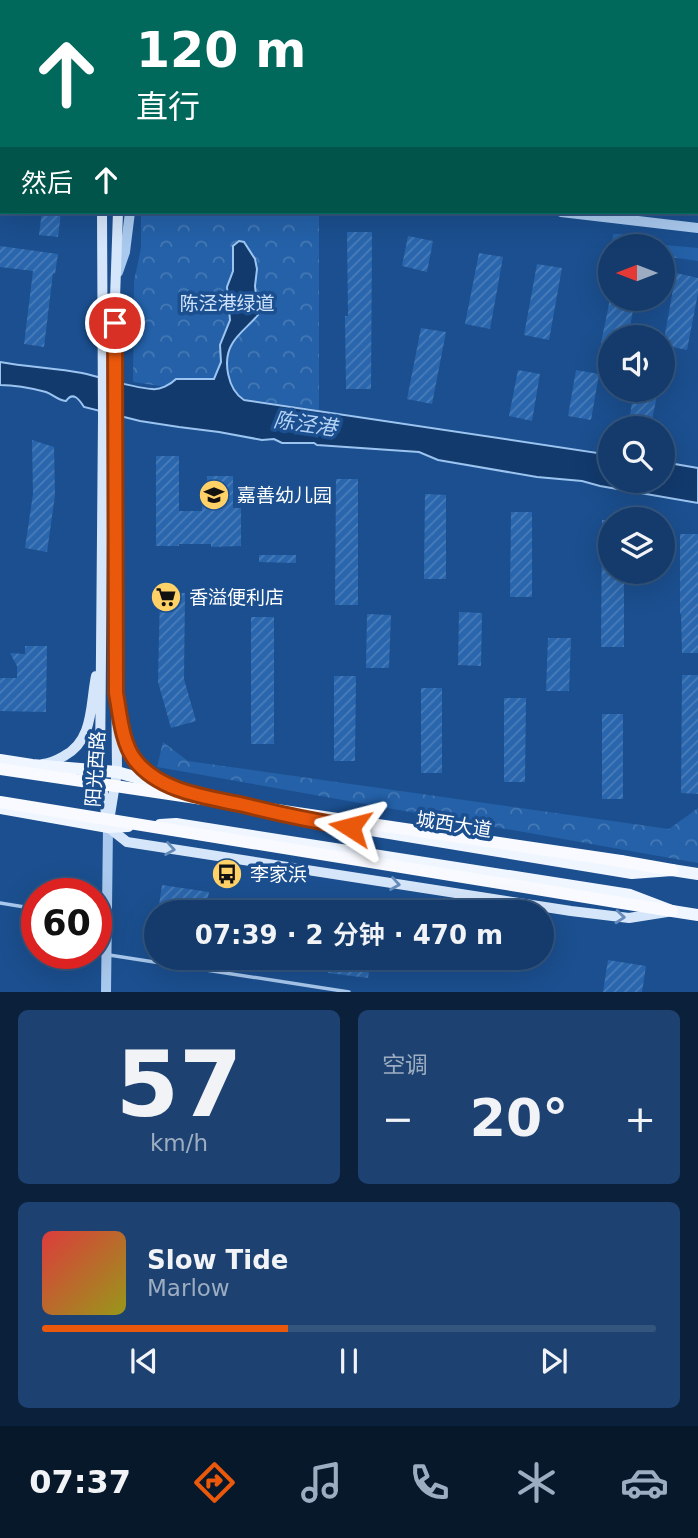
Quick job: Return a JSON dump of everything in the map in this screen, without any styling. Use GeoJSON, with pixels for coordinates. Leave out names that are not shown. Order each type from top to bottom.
{"type":"FeatureCollection","features":[{"type":"Feature","properties":{"kind":"highway"},"geometry":{"type":"LineString","coordinates":[[0,769],[672,870]]}},
{"type":"Feature","properties":{"kind":"highway"},"geometry":{"type":"LineString","coordinates":[[0,802],[672,911]]}},
{"type":"Feature","properties":{"kind":"main road","name":"阳光西路"},"geometry":{"type":"LineString","coordinates":[[100,214],[109,372],[117,772],[108,827]]}},
{"type":"Feature","properties":{"kind":"main road","name":"阳光西路"},"geometry":{"type":"LineString","coordinates":[[109,372],[118,214]]}},
{"type":"Feature","properties":{"kind":"main road"},"geometry":{"type":"LineString","coordinates":[[109,419],[100,771],[108,827],[127,842],[571,911],[629,918],[672,911]]}},
{"type":"Feature","properties":{"kind":"main road"},"geometry":{"type":"LineString","coordinates":[[32,765],[50,764],[69,753],[87,733],[102,649]]}},
{"type":"Feature","properties":{"kind":"main road"},"geometry":{"type":"LineString","coordinates":[[116,693],[124,737],[135,760],[153,778],[185,792]]}},
{"type":"Feature","properties":{"kind":"main road","name":"城西大道"},"geometry":{"type":"LineString","coordinates":[[0,760],[117,772],[185,792],[299,818],[619,871],[632,873],[672,870],[698,874]]}},
{"type":"Feature","properties":{"kind":"main road"},"geometry":{"type":"LineString","coordinates":[[0,808],[108,827],[176,824],[629,895],[672,911],[698,915]]}},
{"type":"Feature","properties":{"kind":"street"},"geometry":{"type":"LineString","coordinates":[[116,275],[125,252],[130,214]]}},
{"type":"Feature","properties":{"kind":"street"},"geometry":{"type":"LineString","coordinates":[[578,214],[698,228]]}},
{"type":"Feature","properties":{"kind":"street","name":"阳光西路"},"geometry":{"type":"LineString","coordinates":[[105,878],[108,827]]}},
{"type":"Feature","properties":{"kind":"street","name":"阳光西路"},"geometry":{"type":"LineString","coordinates":[[107,969],[107,992]]}},
{"type":"Feature","properties":{"kind":"lane"},"geometry":{"type":"LineString","coordinates":[[0,903],[21,906]]}},
{"type":"Feature","properties":{"kind":"lane"},"geometry":{"type":"LineString","coordinates":[[112,955],[349,992]]}},
{"type":"Feature","properties":{"kind":"green space","name":"陈泾港绿道"},"geometry":{"type":"Polygon","coordinates":[[[141,214],[319,214],[319,410],[133,382],[134,281],[141,248],[141,214]]]}},
{"type":"Feature","properties":{"kind":"green space"},"geometry":{"type":"Polygon","coordinates":[[[676,246],[698,248],[698,261],[676,258],[676,246]]]}},
{"type":"Feature","properties":{"kind":"green space"},"geometry":{"type":"Polygon","coordinates":[[[163,742],[188,761],[669,829],[698,808],[698,863],[157,767],[163,742]]]}},
{"type":"Feature","properties":{"kind":"water","name":"陈泾港"},"geometry":{"type":"Polygon","coordinates":[[[239,241],[244,242],[255,259],[257,269],[255,286],[258,315],[235,340],[227,359],[228,375],[234,389],[244,400],[598,453],[598,485],[438,460],[419,452],[282,443],[274,439],[262,440],[140,421],[84,407],[73,396],[66,401],[49,393],[0,385],[0,362],[82,373],[152,389],[165,387],[176,379],[214,379],[221,362],[220,345],[230,320],[227,287],[233,271],[233,246],[239,241]]]}},
{"type":"Feature","properties":{"kind":"water"},"geometry":{"type":"Polygon","coordinates":[[[675,464],[698,468],[698,503],[640,493],[675,493],[675,464]]]}},
{"type":"Feature","properties":{"kind":"building"},"geometry":{"type":"Polygon","coordinates":[[[42,214],[61,214],[58,237],[39,235],[42,214]]]}},
{"type":"Feature","properties":{"kind":"building"},"geometry":{"type":"Polygon","coordinates":[[[347,232],[372,232],[371,389],[346,389],[347,232]]]}},
{"type":"Feature","properties":{"kind":"building"},"geometry":{"type":"Polygon","coordinates":[[[408,236],[433,241],[427,272],[402,266],[408,236]]]}},
{"type":"Feature","properties":{"kind":"building"},"geometry":{"type":"Polygon","coordinates":[[[0,246],[58,254],[55,274],[53,273],[44,347],[24,344],[33,271],[0,267],[0,246]]]}},
{"type":"Feature","properties":{"kind":"building"},"geometry":{"type":"Polygon","coordinates":[[[479,253],[503,257],[490,329],[465,324],[479,253]]]}},
{"type":"Feature","properties":{"kind":"building"},"geometry":{"type":"Polygon","coordinates":[[[537,264],[562,268],[549,340],[524,335],[537,264]]]}},
{"type":"Feature","properties":{"kind":"building"},"geometry":{"type":"Polygon","coordinates":[[[676,273],[698,278],[698,293],[687,350],[675,348],[675,325],[667,325],[669,312],[676,312],[676,273]]]}},
{"type":"Feature","properties":{"kind":"building"},"geometry":{"type":"Polygon","coordinates":[[[607,312],[633,312],[630,325],[605,325],[607,312]]]}},
{"type":"Feature","properties":{"kind":"building"},"geometry":{"type":"Polygon","coordinates":[[[421,328],[446,332],[432,404],[407,399],[421,328]]]}},
{"type":"Feature","properties":{"kind":"building"},"geometry":{"type":"Polygon","coordinates":[[[518,370],[540,374],[532,421],[509,416],[518,370]]]}},
{"type":"Feature","properties":{"kind":"building"},"geometry":{"type":"Polygon","coordinates":[[[576,370],[598,374],[591,420],[568,416],[576,370]]]}},
{"type":"Feature","properties":{"kind":"building"},"geometry":{"type":"Polygon","coordinates":[[[632,402],[656,402],[653,416],[630,416],[632,402]]]}},
{"type":"Feature","properties":{"kind":"building"},"geometry":{"type":"Polygon","coordinates":[[[32,440],[54,447],[55,495],[47,552],[25,548],[33,494],[32,440]]]}},
{"type":"Feature","properties":{"kind":"building"},"geometry":{"type":"Polygon","coordinates":[[[156,456],[179,456],[179,511],[202,511],[202,498],[207,498],[207,476],[233,476],[233,508],[241,508],[241,546],[156,546],[156,456]]]}},
{"type":"Feature","properties":{"kind":"building"},"geometry":{"type":"Polygon","coordinates":[[[336,479],[358,479],[358,605],[335,605],[336,479]]]}},
{"type":"Feature","properties":{"kind":"building"},"geometry":{"type":"Polygon","coordinates":[[[425,494],[446,495],[446,579],[424,579],[425,494]]]}},
{"type":"Feature","properties":{"kind":"building"},"geometry":{"type":"Polygon","coordinates":[[[511,512],[532,512],[532,597],[510,597],[511,512]]]}},
{"type":"Feature","properties":{"kind":"building"},"geometry":{"type":"Polygon","coordinates":[[[680,534],[698,534],[698,653],[682,653],[680,534]]]}},
{"type":"Feature","properties":{"kind":"building"},"geometry":{"type":"Polygon","coordinates":[[[259,555],[296,555],[296,563],[259,562],[259,555]]]}},
{"type":"Feature","properties":{"kind":"building"},"geometry":{"type":"Polygon","coordinates":[[[601,584],[624,584],[624,647],[601,647],[601,584]]]}},
{"type":"Feature","properties":{"kind":"building"},"geometry":{"type":"Polygon","coordinates":[[[160,593],[185,593],[184,679],[196,721],[171,728],[158,682],[160,593]]]}},
{"type":"Feature","properties":{"kind":"building"},"geometry":{"type":"Polygon","coordinates":[[[459,612],[482,613],[481,666],[458,665],[459,612]]]}},
{"type":"Feature","properties":{"kind":"building"},"geometry":{"type":"Polygon","coordinates":[[[367,614],[391,615],[389,668],[366,668],[367,614]]]}},
{"type":"Feature","properties":{"kind":"building"},"geometry":{"type":"Polygon","coordinates":[[[251,617],[274,617],[274,744],[251,744],[251,617]]]}},
{"type":"Feature","properties":{"kind":"building"},"geometry":{"type":"Polygon","coordinates":[[[548,638],[571,638],[569,691],[546,691],[548,638]]]}},
{"type":"Feature","properties":{"kind":"building"},"geometry":{"type":"Polygon","coordinates":[[[25,646],[47,646],[46,712],[0,711],[0,678],[17,678],[17,666],[10,653],[25,654],[25,646]]]}},
{"type":"Feature","properties":{"kind":"building"},"geometry":{"type":"Polygon","coordinates":[[[682,675],[698,675],[698,794],[681,793],[682,675]]]}},
{"type":"Feature","properties":{"kind":"building"},"geometry":{"type":"Polygon","coordinates":[[[334,676],[356,676],[355,761],[334,761],[334,676]]]}},
{"type":"Feature","properties":{"kind":"building"},"geometry":{"type":"Polygon","coordinates":[[[421,688],[442,688],[442,773],[421,773],[421,688]]]}},
{"type":"Feature","properties":{"kind":"building"},"geometry":{"type":"Polygon","coordinates":[[[504,698],[526,698],[525,782],[504,782],[504,698]]]}},
{"type":"Feature","properties":{"kind":"building"},"geometry":{"type":"Polygon","coordinates":[[[602,714],[623,714],[623,799],[602,799],[602,714]]]}},
{"type":"Feature","properties":{"kind":"building"},"geometry":{"type":"Polygon","coordinates":[[[162,885],[209,892],[208,900],[160,900],[162,885]]]}},
{"type":"Feature","properties":{"kind":"building"},"geometry":{"type":"Polygon","coordinates":[[[608,960],[646,966],[642,992],[603,992],[608,960]]]}},
{"type":"Feature","properties":{"kind":"building"},"geometry":{"type":"Polygon","coordinates":[[[329,970],[369,970],[368,978],[328,973],[329,970]]]}},
{"type":"Feature","properties":{"kind":"place","name":"嘉善幼儿园"},"geometry":{"type":"Point","coordinates":[214,495]}},
{"type":"Feature","properties":{"kind":"place","name":"香溢便利店"},"geometry":{"type":"Point","coordinates":[166,597]}},
{"type":"Feature","properties":{"kind":"place","name":"李家浜"},"geometry":{"type":"Point","coordinates":[227,874]}},
{"type":"Feature","properties":{"kind":"route"},"geometry":{"type":"LineString","coordinates":[[115,323],[116,693],[124,737],[135,760],[153,778],[185,792],[350,827]]}}]}
